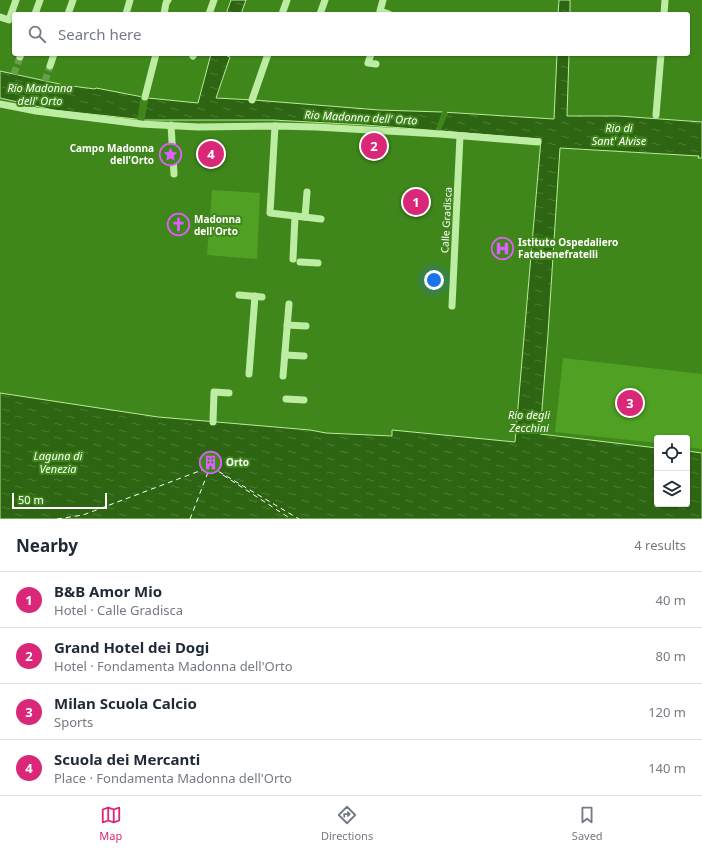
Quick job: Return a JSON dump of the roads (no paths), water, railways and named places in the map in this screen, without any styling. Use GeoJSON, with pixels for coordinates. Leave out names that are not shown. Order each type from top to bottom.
{"type":"FeatureCollection","features":[{"type":"Feature","properties":{"kind":"street"},"geometry":{"type":"LineString","coordinates":[[0,17],[9,20],[16,0]]}},
{"type":"Feature","properties":{"kind":"street"},"geometry":{"type":"LineString","coordinates":[[36,12],[40,0]]}},
{"type":"Feature","properties":{"kind":"street"},"geometry":{"type":"LineString","coordinates":[[69,12],[73,0]]}},
{"type":"Feature","properties":{"kind":"street"},"geometry":{"type":"LineString","coordinates":[[127,12],[130,0]]}},
{"type":"Feature","properties":{"kind":"street"},"geometry":{"type":"LineString","coordinates":[[164,12],[168,0]]}},
{"type":"Feature","properties":{"kind":"street"},"geometry":{"type":"LineString","coordinates":[[210,12],[214,0]]}},
{"type":"Feature","properties":{"kind":"street"},"geometry":{"type":"LineString","coordinates":[[283,12],[287,0]]}},
{"type":"Feature","properties":{"kind":"street"},"geometry":{"type":"LineString","coordinates":[[321,12],[325,0]]}},
{"type":"Feature","properties":{"kind":"street"},"geometry":{"type":"LineString","coordinates":[[382,12],[380,11],[383,0]]}},
{"type":"Feature","properties":{"kind":"street"},"geometry":{"type":"LineString","coordinates":[[664,12],[665,0]]}},
{"type":"Feature","properties":{"kind":"street"},"geometry":{"type":"LineString","coordinates":[[50,66],[53,56]]}},
{"type":"Feature","properties":{"kind":"street"},"geometry":{"type":"LineString","coordinates":[[145,97],[155,56]]}},
{"type":"Feature","properties":{"kind":"street"},"geometry":{"type":"LineString","coordinates":[[252,100],[267,56]]}},
{"type":"Feature","properties":{"kind":"street"},"geometry":{"type":"LineString","coordinates":[[370,56],[368,63],[376,64]]}},
{"type":"Feature","properties":{"kind":"street"},"geometry":{"type":"LineString","coordinates":[[656,115],[661,56]]}},
{"type":"Feature","properties":{"kind":"street"},"geometry":{"type":"LineString","coordinates":[[0,104],[36,112],[141,124],[198,127],[275,126],[426,136],[460,136],[538,142]]}},
{"type":"Feature","properties":{"kind":"street"},"geometry":{"type":"LineString","coordinates":[[171,125],[174,174]]}},
{"type":"Feature","properties":{"kind":"street"},"geometry":{"type":"LineString","coordinates":[[275,126],[270,213],[321,219]]}},
{"type":"Feature","properties":{"kind":"street","name":"Calle Gradisca"},"geometry":{"type":"LineString","coordinates":[[452,306],[460,136]]}},
{"type":"Feature","properties":{"kind":"street"},"geometry":{"type":"LineString","coordinates":[[305,217],[307,192]]}},
{"type":"Feature","properties":{"kind":"street"},"geometry":{"type":"LineString","coordinates":[[295,216],[297,260],[318,264]]}},
{"type":"Feature","properties":{"kind":"street"},"geometry":{"type":"LineString","coordinates":[[239,295],[262,297]]}},
{"type":"Feature","properties":{"kind":"street"},"geometry":{"type":"LineString","coordinates":[[249,374],[255,296]]}},
{"type":"Feature","properties":{"kind":"street"},"geometry":{"type":"LineString","coordinates":[[283,376],[289,304]]}},
{"type":"Feature","properties":{"kind":"street"},"geometry":{"type":"LineString","coordinates":[[287,325],[306,326]]}},
{"type":"Feature","properties":{"kind":"street"},"geometry":{"type":"LineString","coordinates":[[285,355],[304,356]]}},
{"type":"Feature","properties":{"kind":"street"},"geometry":{"type":"LineString","coordinates":[[213,422],[214,392],[229,393]]}},
{"type":"Feature","properties":{"kind":"street"},"geometry":{"type":"LineString","coordinates":[[286,399],[304,400]]}},
{"type":"Feature","properties":{"kind":"water"},"geometry":{"type":"Polygon","coordinates":[[[231,0],[246,0],[242,12],[227,12],[231,0]]]}},
{"type":"Feature","properties":{"kind":"water"},"geometry":{"type":"Polygon","coordinates":[[[559,0],[570,0],[570,12],[558,12],[559,0]]]}},
{"type":"Feature","properties":{"kind":"water","name":"Laguna di Venezia"},"geometry":{"type":"Polygon","coordinates":[[[210,56],[227,56],[230,57],[216,98],[379,110],[442,112],[554,119],[557,56],[569,56],[567,116],[619,116],[702,122],[702,158],[698,158],[699,156],[560,148],[540,434],[654,448],[654,507],[690,507],[690,451],[702,453],[702,519],[0,519],[0,393],[158,417],[310,430],[326,433],[392,436],[392,430],[515,442],[541,139],[365,125],[273,120],[145,120],[53,110],[0,98],[0,71],[64,85],[96,88],[148,98],[198,103],[210,56]]]}},
{"type":"Feature","properties":{"kind":"tunnel"},"geometry":{"type":"LineString","coordinates":[[14,74],[20,57]]}},
{"type":"Feature","properties":{"kind":"tunnel"},"geometry":{"type":"LineString","coordinates":[[45,81],[50,66]]}},
{"type":"Feature","properties":{"kind":"place","name":"Grand Hotel dei Dogi"},"geometry":{"type":"Point","coordinates":[374,146]}},
{"type":"Feature","properties":{"kind":"place","name":"Campo Madonna dell'Orto"},"geometry":{"type":"Point","coordinates":[170,154]}},
{"type":"Feature","properties":{"kind":"place","name":"Scuola dei Mercanti"},"geometry":{"type":"Point","coordinates":[211,154]}},
{"type":"Feature","properties":{"kind":"place","name":"B&B Amor Mio"},"geometry":{"type":"Point","coordinates":[416,202]}},
{"type":"Feature","properties":{"kind":"place","name":"Madonna dell'Orto"},"geometry":{"type":"Point","coordinates":[179,225]}},
{"type":"Feature","properties":{"kind":"place","name":"Istituto Ospedaliero Fatebenefratelli"},"geometry":{"type":"Point","coordinates":[502,248]}},
{"type":"Feature","properties":{"kind":"place","name":"Milan Scuola Calcio"},"geometry":{"type":"Point","coordinates":[630,403]}},
{"type":"Feature","properties":{"kind":"place","name":"Orto"},"geometry":{"type":"Point","coordinates":[211,462]}},
{"type":"Feature","properties":{"kind":"water label","name":"Rio Madonna dell' Orto"},"geometry":{"type":"Point","coordinates":[40,93]}},
{"type":"Feature","properties":{"kind":"water label","name":"Rio Madonna dell' Orto"},"geometry":{"type":"Point","coordinates":[361,117]}},
{"type":"Feature","properties":{"kind":"water label","name":"Rio di Sant' Alvise"},"geometry":{"type":"Point","coordinates":[619,133]}},
{"type":"Feature","properties":{"kind":"water label","name":"Rio degli Zecchini"},"geometry":{"type":"Point","coordinates":[529,420]}}]}
